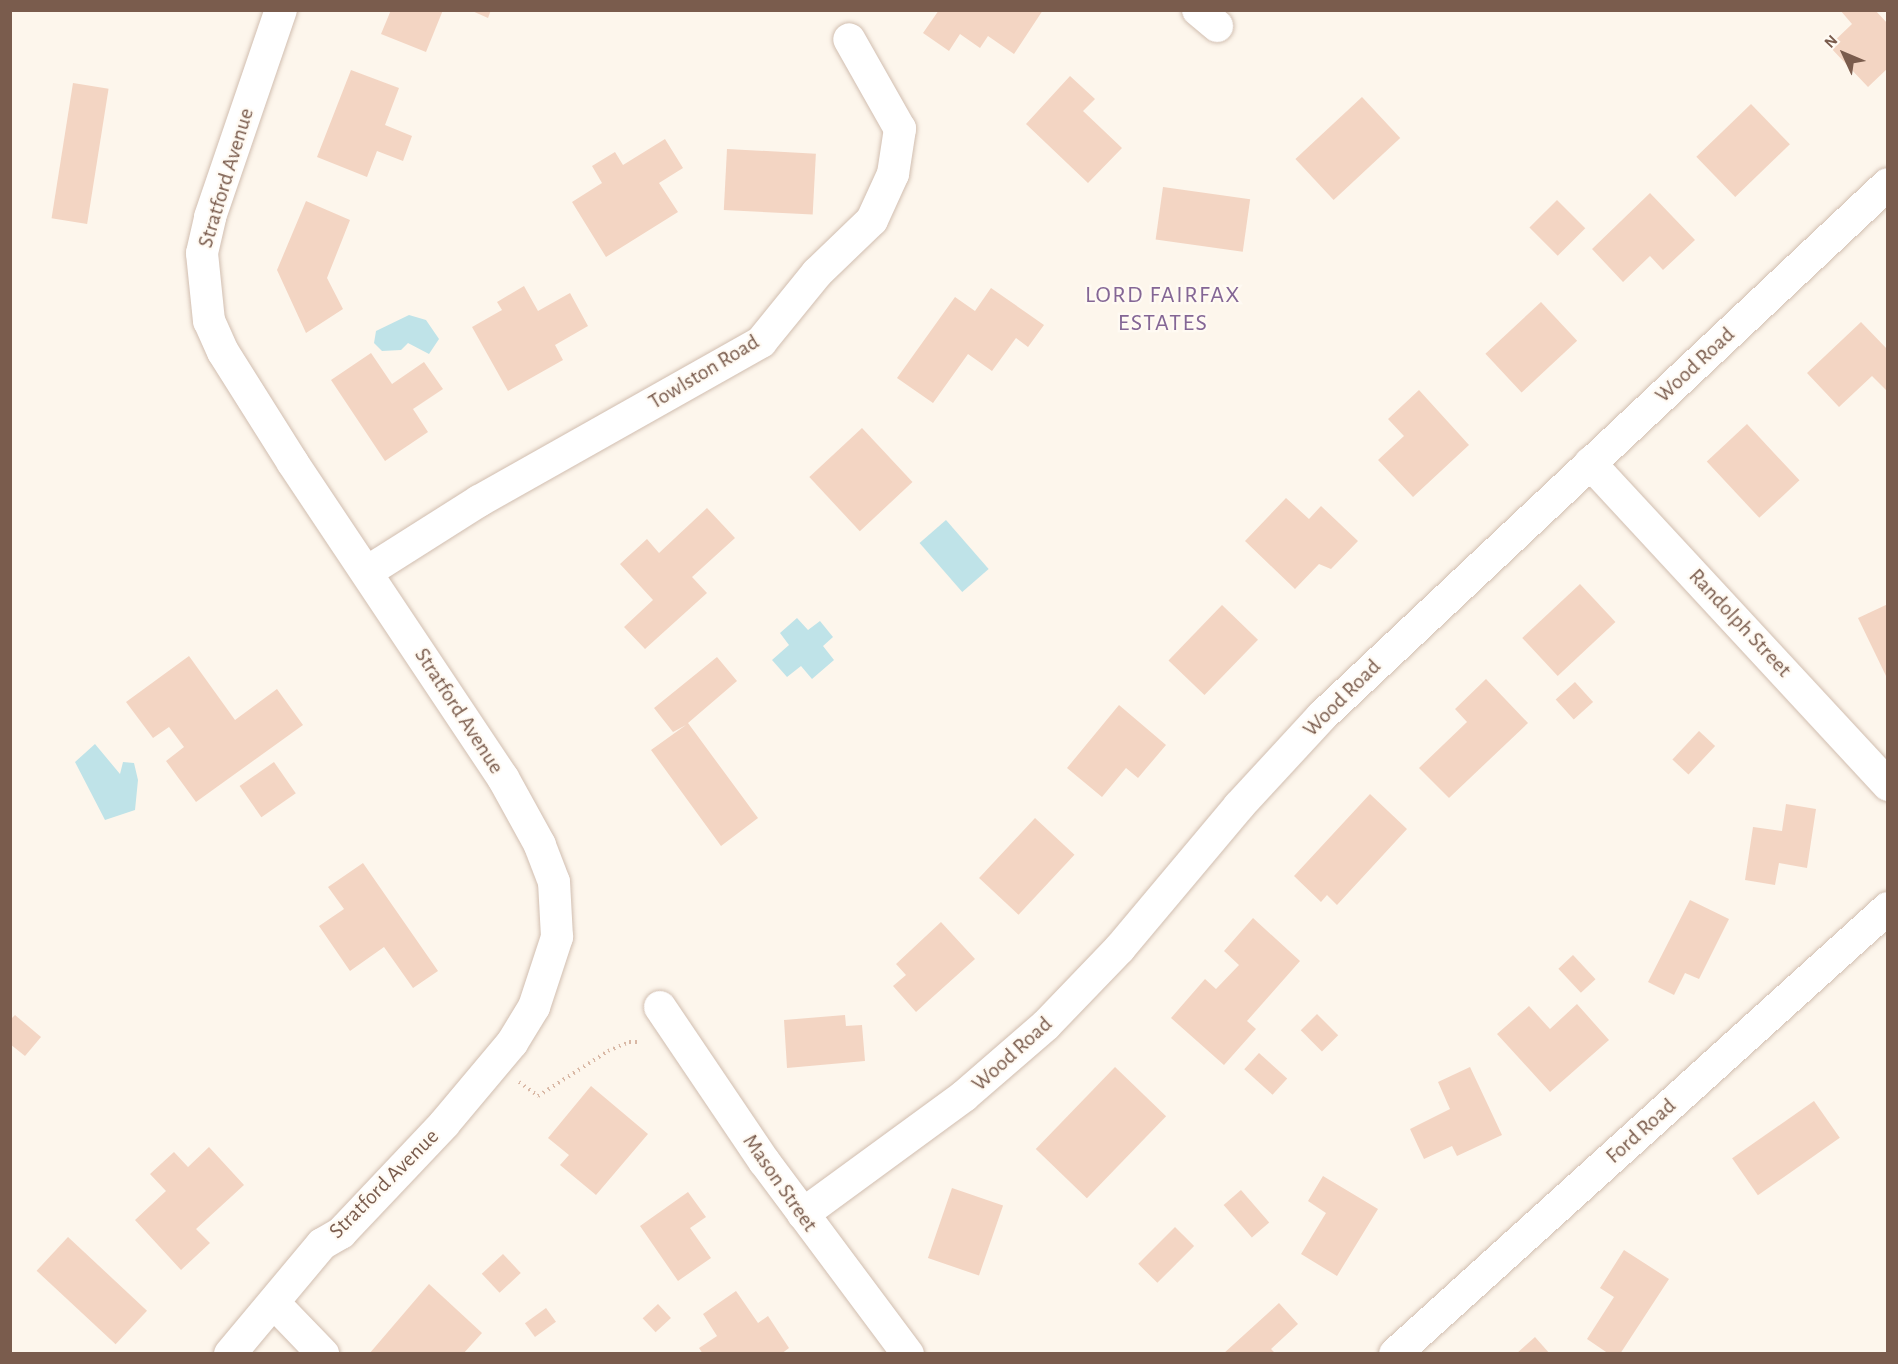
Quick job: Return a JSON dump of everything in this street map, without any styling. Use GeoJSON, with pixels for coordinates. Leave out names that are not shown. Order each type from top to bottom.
{"type":"FeatureCollection","features":[{"type":"Feature","properties":{"kind":"street","name":"Stratford Avenue"},"geometry":{"type":"LineString","coordinates":[[230,1353],[322,1244],[341,1233],[496,1061],[534,1007],[551,962],[556,937],[554,882],[540,845],[503,778],[223,352],[209,321],[203,296],[202,253],[210,217],[281,10]]}},
{"type":"Feature","properties":{"kind":"street","name":"Towlston Road"},"geometry":{"type":"LineString","coordinates":[[367,572],[479,501],[761,342],[817,273],[872,220],[893,174],[900,129],[849,39]]}},
{"type":"Feature","properties":{"kind":"street","name":"Wood Road"},"geometry":{"type":"LineString","coordinates":[[802,1214],[964,1096],[1046,1025],[1120,948],[1239,806],[1322,717],[1887,184]]}},
{"type":"Feature","properties":{"kind":"street","name":"Randolph Street"},"geometry":{"type":"LineString","coordinates":[[1590,463],[1887,785]]}},
{"type":"Feature","properties":{"kind":"street","name":"Ford Road"},"geometry":{"type":"LineString","coordinates":[[1395,1353],[1887,908]]}},
{"type":"Feature","properties":{"kind":"street","name":"Mason Street"},"geometry":{"type":"LineString","coordinates":[[660,1007],[802,1214],[908,1353]]}},
{"type":"Feature","properties":{"kind":"street"},"geometry":{"type":"LineString","coordinates":[[274,1303],[323,1353]]}},
{"type":"Feature","properties":{"kind":"path"},"geometry":{"type":"LineString","coordinates":[[496,1061],[538,1096],[608,1051],[629,1042],[641,1042]]}},
{"type":"Feature","properties":{"kind":"water"},"geometry":{"type":"Polygon","coordinates":[[[409,315],[426,320],[439,339],[429,354],[408,343],[401,350],[382,351],[374,343],[376,331],[409,315]]]}},
{"type":"Feature","properties":{"kind":"water"},"geometry":{"type":"Polygon","coordinates":[[[946,520],[989,569],[962,592],[920,543],[946,520]]]}},
{"type":"Feature","properties":{"kind":"water"},"geometry":{"type":"Polygon","coordinates":[[[797,618],[808,630],[820,621],[833,637],[823,646],[834,660],[812,679],[801,666],[787,677],[772,660],[789,645],[780,633],[797,618]]]}},
{"type":"Feature","properties":{"kind":"water"},"geometry":{"type":"Polygon","coordinates":[[[95,744],[120,774],[123,762],[134,763],[138,780],[135,810],[105,820],[75,762],[95,744]]]}},
{"type":"Feature","properties":{"kind":"building"},"geometry":{"type":"Polygon","coordinates":[[[391,10],[443,10],[426,52],[381,34],[391,10]]]}},
{"type":"Feature","properties":{"kind":"building"},"geometry":{"type":"Polygon","coordinates":[[[470,10],[491,10],[488,18],[470,10]]]}},
{"type":"Feature","properties":{"kind":"building"},"geometry":{"type":"Polygon","coordinates":[[[939,10],[1043,10],[1014,54],[988,36],[980,48],[960,34],[949,51],[923,33],[939,10]]]}},
{"type":"Feature","properties":{"kind":"building"},"geometry":{"type":"Polygon","coordinates":[[[1840,10],[1875,10],[1888,24],[1888,68],[1868,87],[1829,46],[1852,24],[1840,10]]]}},
{"type":"Feature","properties":{"kind":"building"},"geometry":{"type":"Polygon","coordinates":[[[351,70],[399,88],[385,125],[412,136],[403,161],[377,151],[367,177],[317,157],[351,70]]]}},
{"type":"Feature","properties":{"kind":"building"},"geometry":{"type":"Polygon","coordinates":[[[1070,76],[1095,99],[1083,111],[1122,148],[1088,183],[1026,124],[1070,76]]]}},
{"type":"Feature","properties":{"kind":"building"},"geometry":{"type":"Polygon","coordinates":[[[73,83],[109,89],[87,224],[52,218],[73,83]]]}},
{"type":"Feature","properties":{"kind":"building"},"geometry":{"type":"Polygon","coordinates":[[[1362,97],[1400,138],[1334,200],[1295,159],[1362,97]]]}},
{"type":"Feature","properties":{"kind":"building"},"geometry":{"type":"Polygon","coordinates":[[[1751,104],[1790,144],[1735,197],[1696,157],[1751,104]]]}},
{"type":"Feature","properties":{"kind":"building"},"geometry":{"type":"Polygon","coordinates":[[[665,139],[683,168],[659,183],[678,212],[606,257],[572,202],[602,183],[592,166],[615,152],[623,165],[665,139]]]}},
{"type":"Feature","properties":{"kind":"building"},"geometry":{"type":"Polygon","coordinates":[[[727,149],[816,154],[813,215],[724,210],[727,149]]]}},
{"type":"Feature","properties":{"kind":"building"},"geometry":{"type":"Polygon","coordinates":[[[1163,187],[1250,199],[1243,252],[1156,239],[1163,187]]]}},
{"type":"Feature","properties":{"kind":"building"},"geometry":{"type":"Polygon","coordinates":[[[1650,193],[1695,240],[1663,270],[1650,256],[1623,282],[1592,249],[1650,193]]]}},
{"type":"Feature","properties":{"kind":"building"},"geometry":{"type":"Polygon","coordinates":[[[1557,200],[1585,228],[1558,256],[1529,228],[1557,200]]]}},
{"type":"Feature","properties":{"kind":"building"},"geometry":{"type":"Polygon","coordinates":[[[306,201],[350,220],[327,278],[343,309],[306,333],[277,270],[306,201]]]}},
{"type":"Feature","properties":{"kind":"building"},"geometry":{"type":"Polygon","coordinates":[[[524,286],[538,311],[570,293],[588,326],[555,345],[563,360],[508,391],[472,327],[502,310],[497,302],[524,286]]]}},
{"type":"Feature","properties":{"kind":"building"},"geometry":{"type":"Polygon","coordinates":[[[991,288],[1044,325],[1028,347],[1016,338],[992,371],[968,354],[933,403],[897,378],[955,297],[975,311],[991,288]]]}},
{"type":"Feature","properties":{"kind":"building"},"geometry":{"type":"Polygon","coordinates":[[[1541,302],[1577,341],[1522,393],[1485,354],[1541,302]]]}},
{"type":"Feature","properties":{"kind":"building"},"geometry":{"type":"Polygon","coordinates":[[[1861,322],[1888,350],[1888,392],[1872,376],[1839,407],[1807,373],[1861,322]]]}},
{"type":"Feature","properties":{"kind":"building"},"geometry":{"type":"Polygon","coordinates":[[[371,353],[392,384],[424,362],[443,389],[413,409],[428,432],[385,461],[331,380],[371,353]]]}},
{"type":"Feature","properties":{"kind":"building"},"geometry":{"type":"Polygon","coordinates":[[[1419,390],[1469,445],[1413,497],[1378,460],[1404,436],[1388,419],[1419,390]]]}},
{"type":"Feature","properties":{"kind":"building"},"geometry":{"type":"Polygon","coordinates":[[[1747,424],[1800,480],[1759,518],[1707,462],[1747,424]]]}},
{"type":"Feature","properties":{"kind":"building"},"geometry":{"type":"Polygon","coordinates":[[[862,428],[912,482],[860,531],[809,477],[862,428]]]}},
{"type":"Feature","properties":{"kind":"building"},"geometry":{"type":"Polygon","coordinates":[[[1286,498],[1309,519],[1321,506],[1358,541],[1331,569],[1319,564],[1295,589],[1245,541],[1286,498]]]}},
{"type":"Feature","properties":{"kind":"building"},"geometry":{"type":"Polygon","coordinates":[[[707,508],[735,538],[692,577],[707,593],[645,649],[624,627],[653,600],[620,564],[647,539],[659,553],[707,508]]]}},
{"type":"Feature","properties":{"kind":"building"},"geometry":{"type":"Polygon","coordinates":[[[1580,584],[1615,622],[1558,676],[1522,638],[1580,584]]]}},
{"type":"Feature","properties":{"kind":"building"},"geometry":{"type":"Polygon","coordinates":[[[1888,604],[1888,680],[1858,618],[1888,604]]]}},
{"type":"Feature","properties":{"kind":"building"},"geometry":{"type":"Polygon","coordinates":[[[1222,605],[1258,640],[1204,695],[1169,660],[1222,605]]]}},
{"type":"Feature","properties":{"kind":"building"},"geometry":{"type":"Polygon","coordinates":[[[189,656],[235,720],[277,689],[303,725],[196,802],[166,761],[184,747],[169,727],[153,738],[126,702],[189,656]]]}},
{"type":"Feature","properties":{"kind":"building"},"geometry":{"type":"Polygon","coordinates":[[[717,657],[737,681],[688,723],[758,818],[721,846],[651,750],[686,725],[673,732],[654,708],[717,657]]]}},
{"type":"Feature","properties":{"kind":"building"},"geometry":{"type":"Polygon","coordinates":[[[1486,679],[1528,723],[1449,798],[1419,768],[1467,722],[1455,709],[1486,679]]]}},
{"type":"Feature","properties":{"kind":"building"},"geometry":{"type":"Polygon","coordinates":[[[1575,682],[1593,702],[1574,719],[1556,699],[1575,682]]]}},
{"type":"Feature","properties":{"kind":"building"},"geometry":{"type":"Polygon","coordinates":[[[1119,705],[1166,745],[1138,778],[1126,768],[1102,797],[1067,768],[1119,705]]]}},
{"type":"Feature","properties":{"kind":"building"},"geometry":{"type":"Polygon","coordinates":[[[1699,731],[1715,746],[1688,775],[1672,760],[1699,731]]]}},
{"type":"Feature","properties":{"kind":"building"},"geometry":{"type":"Polygon","coordinates":[[[274,762],[296,793],[261,817],[240,786],[274,762]]]}},
{"type":"Feature","properties":{"kind":"building"},"geometry":{"type":"Polygon","coordinates":[[[1370,794],[1407,829],[1337,905],[1327,895],[1321,902],[1294,876],[1370,794]]]}},
{"type":"Feature","properties":{"kind":"building"},"geometry":{"type":"Polygon","coordinates":[[[1786,804],[1816,809],[1807,868],[1779,863],[1775,885],[1745,880],[1753,827],[1782,831],[1786,804]]]}},
{"type":"Feature","properties":{"kind":"building"},"geometry":{"type":"Polygon","coordinates":[[[1035,818],[1074,855],[1019,915],[979,878],[1035,818]]]}},
{"type":"Feature","properties":{"kind":"building"},"geometry":{"type":"Polygon","coordinates":[[[363,863],[438,971],[413,988],[384,947],[350,971],[319,926],[344,909],[328,887],[363,863]]]}},
{"type":"Feature","properties":{"kind":"building"},"geometry":{"type":"Polygon","coordinates":[[[1690,900],[1729,919],[1699,979],[1685,973],[1674,995],[1648,982],[1690,900]]]}},
{"type":"Feature","properties":{"kind":"building"},"geometry":{"type":"Polygon","coordinates":[[[1253,918],[1300,961],[1247,1021],[1256,1029],[1224,1065],[1171,1018],[1205,979],[1216,989],[1239,965],[1224,951],[1253,918]]]}},
{"type":"Feature","properties":{"kind":"building"},"geometry":{"type":"Polygon","coordinates":[[[941,922],[975,959],[916,1012],[893,986],[906,975],[896,964],[941,922]]]}},
{"type":"Feature","properties":{"kind":"building"},"geometry":{"type":"Polygon","coordinates":[[[1573,955],[1596,979],[1581,993],[1558,969],[1573,955]]]}},
{"type":"Feature","properties":{"kind":"building"},"geometry":{"type":"Polygon","coordinates":[[[1577,1004],[1609,1040],[1550,1092],[1497,1034],[1529,1006],[1550,1029],[1577,1004]]]}},
{"type":"Feature","properties":{"kind":"building"},"geometry":{"type":"Polygon","coordinates":[[[1317,1014],[1338,1035],[1322,1051],[1301,1030],[1317,1014]]]}},
{"type":"Feature","properties":{"kind":"building"},"geometry":{"type":"Polygon","coordinates":[[[15,1015],[41,1037],[25,1056],[10,1044],[10,1020],[15,1015]]]}},
{"type":"Feature","properties":{"kind":"building"},"geometry":{"type":"Polygon","coordinates":[[[845,1015],[846,1026],[862,1025],[865,1061],[787,1068],[784,1020],[845,1015]]]}},
{"type":"Feature","properties":{"kind":"building"},"geometry":{"type":"Polygon","coordinates":[[[1259,1053],[1287,1078],[1273,1095],[1244,1069],[1259,1053]]]}},
{"type":"Feature","properties":{"kind":"building"},"geometry":{"type":"Polygon","coordinates":[[[1115,1067],[1166,1116],[1087,1198],[1036,1149],[1115,1067]]]}},
{"type":"Feature","properties":{"kind":"building"},"geometry":{"type":"Polygon","coordinates":[[[1470,1067],[1502,1135],[1457,1156],[1452,1146],[1424,1159],[1410,1129],[1450,1109],[1438,1082],[1470,1067]]]}},
{"type":"Feature","properties":{"kind":"building"},"geometry":{"type":"Polygon","coordinates":[[[591,1086],[648,1134],[596,1195],[560,1165],[569,1155],[548,1138],[591,1086]]]}},
{"type":"Feature","properties":{"kind":"building"},"geometry":{"type":"Polygon","coordinates":[[[1814,1101],[1840,1138],[1758,1195],[1732,1158],[1814,1101]]]}},
{"type":"Feature","properties":{"kind":"building"},"geometry":{"type":"Polygon","coordinates":[[[209,1147],[244,1185],[196,1229],[210,1243],[181,1270],[135,1220],[166,1191],[150,1174],[174,1152],[188,1167],[209,1147]]]}},
{"type":"Feature","properties":{"kind":"building"},"geometry":{"type":"Polygon","coordinates":[[[1323,1176],[1378,1209],[1337,1276],[1301,1254],[1326,1213],[1308,1201],[1323,1176]]]}},
{"type":"Feature","properties":{"kind":"building"},"geometry":{"type":"Polygon","coordinates":[[[952,1188],[1003,1206],[979,1276],[928,1258],[952,1188]]]}},
{"type":"Feature","properties":{"kind":"building"},"geometry":{"type":"Polygon","coordinates":[[[1241,1190],[1269,1222],[1252,1238],[1224,1205],[1241,1190]]]}},
{"type":"Feature","properties":{"kind":"building"},"geometry":{"type":"Polygon","coordinates":[[[688,1192],[706,1217],[690,1228],[711,1258],[678,1281],[640,1226],[688,1192]]]}},
{"type":"Feature","properties":{"kind":"building"},"geometry":{"type":"Polygon","coordinates":[[[1175,1227],[1194,1246],[1157,1283],[1138,1264],[1175,1227]]]}},
{"type":"Feature","properties":{"kind":"building"},"geometry":{"type":"Polygon","coordinates":[[[68,1237],[147,1311],[116,1344],[37,1271],[68,1237]]]}},
{"type":"Feature","properties":{"kind":"building"},"geometry":{"type":"Polygon","coordinates":[[[1624,1250],[1669,1279],[1620,1354],[1609,1354],[1587,1339],[1614,1297],[1600,1288],[1624,1250]]]}},
{"type":"Feature","properties":{"kind":"building"},"geometry":{"type":"Polygon","coordinates":[[[503,1254],[521,1273],[500,1293],[482,1274],[503,1254]]]}},
{"type":"Feature","properties":{"kind":"building"},"geometry":{"type":"Polygon","coordinates":[[[429,1284],[482,1333],[463,1354],[369,1354],[429,1284]]]}},
{"type":"Feature","properties":{"kind":"building"},"geometry":{"type":"Polygon","coordinates":[[[736,1291],[758,1323],[768,1316],[789,1348],[781,1354],[703,1354],[699,1348],[717,1336],[703,1314],[736,1291]]]}},
{"type":"Feature","properties":{"kind":"building"},"geometry":{"type":"Polygon","coordinates":[[[1279,1303],[1298,1324],[1271,1349],[1276,1354],[1223,1354],[1279,1303]]]}},
{"type":"Feature","properties":{"kind":"building"},"geometry":{"type":"Polygon","coordinates":[[[658,1304],[671,1318],[656,1332],[643,1318],[658,1304]]]}},
{"type":"Feature","properties":{"kind":"building"},"geometry":{"type":"Polygon","coordinates":[[[546,1308],[556,1322],[535,1337],[525,1323],[546,1308]]]}},
{"type":"Feature","properties":{"kind":"building"},"geometry":{"type":"Polygon","coordinates":[[[1535,1337],[1550,1354],[1516,1354],[1535,1337]]]}},
{"type":"Feature","properties":{"kind":"district","name":"LORD FAIRFAX ESTATES"},"geometry":{"type":"Point","coordinates":[1163,310]}}]}
